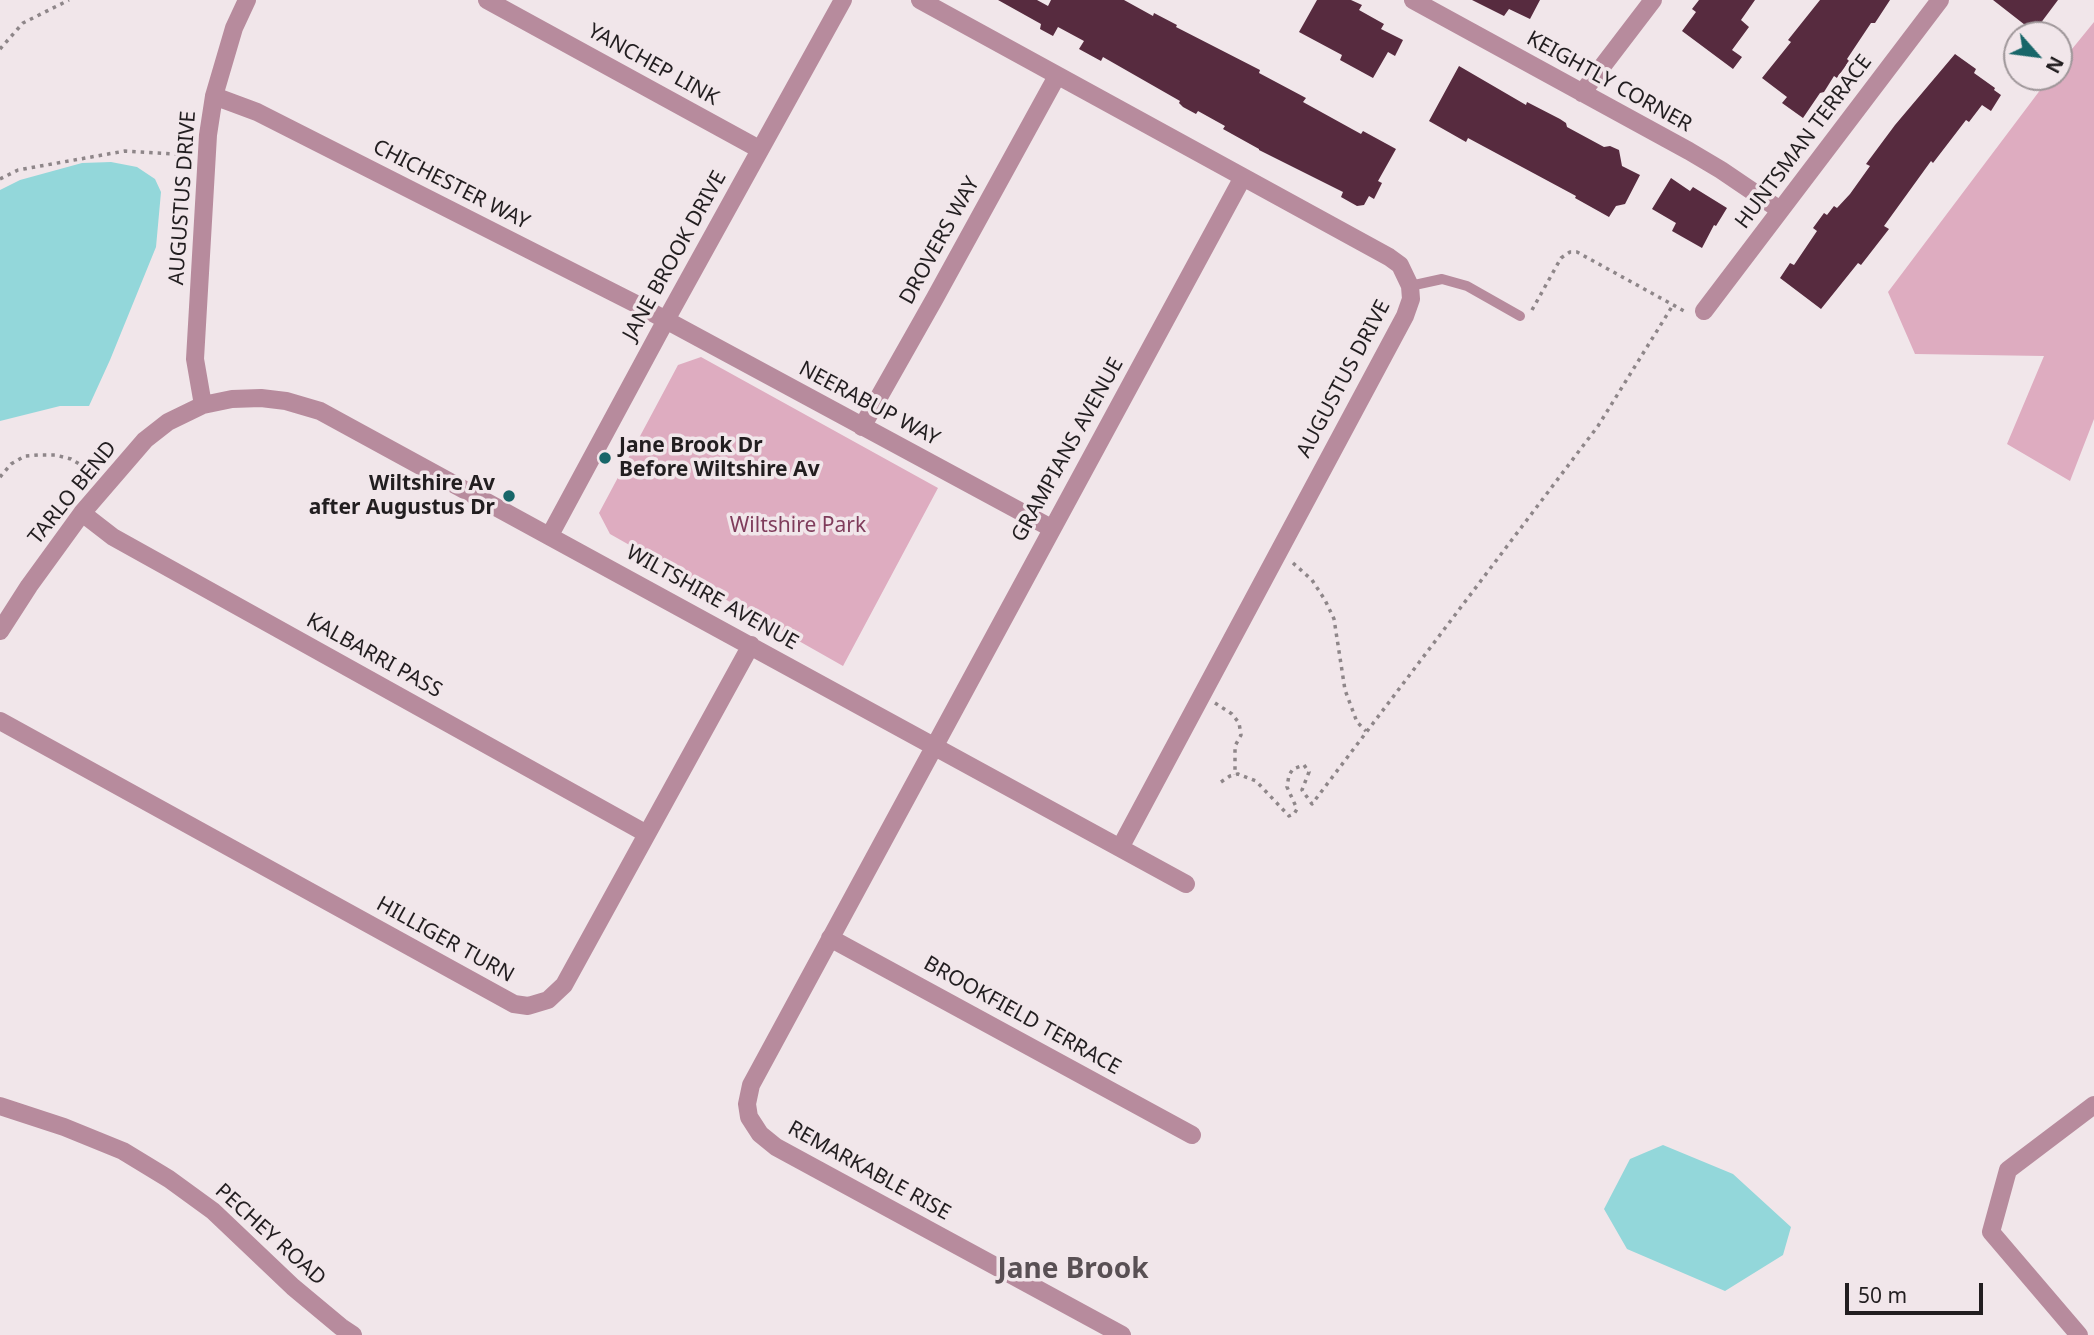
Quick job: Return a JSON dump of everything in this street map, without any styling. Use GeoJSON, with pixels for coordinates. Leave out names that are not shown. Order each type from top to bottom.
{"type":"FeatureCollection","features":[{"type":"Feature","properties":{"kind":"street","name":"AUGUSTUS DRIVE"},"geometry":{"type":"LineString","coordinates":[[203,405],[195,359],[204,188],[214,96],[234,29],[247,0]]}},
{"type":"Feature","properties":{"kind":"street","name":"YANCHEP LINK"},"geometry":{"type":"LineString","coordinates":[[487,0],[759,149]]}},
{"type":"Feature","properties":{"kind":"street","name":"JANE BROOK DRIVE"},"geometry":{"type":"LineString","coordinates":[[550,535],[759,149],[843,0]]}},
{"type":"Feature","properties":{"kind":"street","name":"AUGUSTUS DRIVE"},"geometry":{"type":"LineString","coordinates":[[920,0],[1389,257],[1400,265],[1410,286],[1411,299],[1405,316],[1120,848]]}},
{"type":"Feature","properties":{"kind":"street","name":"KEIGHTLY CORNER"},"geometry":{"type":"LineString","coordinates":[[1413,0],[1721,170],[1780,210]]}},
{"type":"Feature","properties":{"kind":"street"},"geometry":{"type":"LineString","coordinates":[[1582,93],[1653,0]]}},
{"type":"Feature","properties":{"kind":"street","name":"HUNTSMAN TERRACE"},"geometry":{"type":"LineString","coordinates":[[1696,312],[1780,210],[1940,0]]}},
{"type":"Feature","properties":{"kind":"street","name":"DROVERS WAY"},"geometry":{"type":"LineString","coordinates":[[862,427],[1057,76]]}},
{"type":"Feature","properties":{"kind":"street","name":"CHICHESTER WAY"},"geometry":{"type":"LineString","coordinates":[[214,96],[257,111],[666,320]]}},
{"type":"Feature","properties":{"kind":"street","name":"GRAMPIANS AVENUE"},"geometry":{"type":"LineString","coordinates":[[934,745],[1243,177]]}},
{"type":"Feature","properties":{"kind":"street","name":"NEERABUP WAY"},"geometry":{"type":"LineString","coordinates":[[666,320],[1051,528]]}},
{"type":"Feature","properties":{"kind":"street","name":"WILTSHIRE AVENUE"},"geometry":{"type":"LineString","coordinates":[[203,405],[232,399],[261,398],[286,401],[320,411],[1186,884]]}},
{"type":"Feature","properties":{"kind":"street","name":"TARLO BEND"},"geometry":{"type":"LineString","coordinates":[[0,631],[82,513],[145,440],[168,422],[203,405]]}},
{"type":"Feature","properties":{"kind":"street","name":"KALBARRI PASS"},"geometry":{"type":"LineString","coordinates":[[82,513],[113,537],[647,835]]}},
{"type":"Feature","properties":{"kind":"street","name":"HILLIGER TURN"},"geometry":{"type":"LineString","coordinates":[[0,722],[521,1006],[548,1000],[564,985],[751,645]]}},
{"type":"Feature","properties":{"kind":"street","name":"REMARKABLE RISE"},"geometry":{"type":"LineString","coordinates":[[934,745],[751,1086],[747,1104],[749,1117],[760,1134],[776,1147],[1122,1335]]}},
{"type":"Feature","properties":{"kind":"street","name":"BROOKFIELD TERRACE"},"geometry":{"type":"LineString","coordinates":[[830,938],[1192,1135]]}},
{"type":"Feature","properties":{"kind":"street"},"geometry":{"type":"LineString","coordinates":[[2079,1335],[1991,1232],[2008,1170],[2094,1105]]}},
{"type":"Feature","properties":{"kind":"street","name":"PECHEY ROAD"},"geometry":{"type":"LineString","coordinates":[[0,1107],[64,1127],[123,1151],[169,1179],[213,1210],[293,1287],[353,1335]]}},
{"type":"Feature","properties":{"kind":"lane"},"geometry":{"type":"LineString","coordinates":[[1410,286],[1442,279],[1467,286],[1523,315]]}},
{"type":"Feature","properties":{"kind":"path"},"geometry":{"type":"LineString","coordinates":[[0,48],[23,23],[69,0]]}},
{"type":"Feature","properties":{"kind":"path"},"geometry":{"type":"LineString","coordinates":[[0,179],[18,170],[125,151],[195,155]]}},
{"type":"Feature","properties":{"kind":"path"},"geometry":{"type":"LineString","coordinates":[[1523,315],[1531,312],[1561,258],[1570,252],[1577,252],[1673,305],[1696,312]]}},
{"type":"Feature","properties":{"kind":"path"},"geometry":{"type":"LineString","coordinates":[[1222,782],[1238,774],[1256,781],[1289,816],[1297,809],[1287,787],[1289,775],[1293,769],[1304,765],[1309,772],[1302,790],[1312,804],[1598,426],[1673,305]]}},
{"type":"Feature","properties":{"kind":"path"},"geometry":{"type":"LineString","coordinates":[[0,477],[10,464],[24,456],[46,454],[55,454],[71,460],[98,476]]}},
{"type":"Feature","properties":{"kind":"path"},"geometry":{"type":"LineString","coordinates":[[1285,558],[1312,580],[1334,619],[1345,690],[1357,722],[1366,732]]}},
{"type":"Feature","properties":{"kind":"path"},"geometry":{"type":"LineString","coordinates":[[1215,703],[1232,714],[1239,723],[1241,735],[1235,746],[1235,775]]}},
{"type":"Feature","properties":{"kind":"green space"},"geometry":{"type":"Polygon","coordinates":[[[2094,22],[2094,419],[2070,481],[2007,444],[2044,356],[1915,354],[1888,292],[2039,91],[2073,91],[2073,48],[2094,22]]]}},
{"type":"Feature","properties":{"kind":"green space","name":"Wiltshire Park"},"geometry":{"type":"Polygon","coordinates":[[[701,357],[938,488],[843,666],[610,534],[599,513],[678,365],[701,357]]]}},
{"type":"Feature","properties":{"kind":"water"},"geometry":{"type":"Polygon","coordinates":[[[111,162],[137,167],[155,179],[161,192],[156,247],[110,360],[89,406],[60,406],[0,421],[0,190],[20,180],[82,163],[111,162]]]}},
{"type":"Feature","properties":{"kind":"water"},"geometry":{"type":"Polygon","coordinates":[[[1663,1145],[1733,1174],[1791,1227],[1783,1255],[1725,1291],[1627,1249],[1604,1209],[1630,1159],[1663,1145]]]}},
{"type":"Feature","properties":{"kind":"building"},"geometry":{"type":"Polygon","coordinates":[[[998,0],[1037,0],[1048,6],[1051,0],[1124,0],[1177,25],[1176,27],[1260,70],[1259,73],[1306,98],[1303,102],[1361,134],[1363,131],[1396,149],[1378,181],[1382,183],[1374,199],[1369,196],[1364,205],[1357,206],[1341,197],[1343,192],[1259,150],[1223,129],[1225,126],[1198,111],[1196,114],[1183,107],[1180,101],[1103,57],[1101,61],[1079,49],[1084,41],[1058,27],[1053,36],[1040,29],[1041,24],[998,0]]]}},
{"type":"Feature","properties":{"kind":"building"},"geometry":{"type":"Polygon","coordinates":[[[1317,0],[1351,0],[1362,5],[1359,10],[1384,24],[1381,29],[1403,40],[1395,56],[1388,52],[1373,78],[1340,60],[1342,55],[1299,32],[1317,0]]]}},
{"type":"Feature","properties":{"kind":"building"},"geometry":{"type":"Polygon","coordinates":[[[1472,0],[1540,0],[1530,19],[1509,9],[1504,16],[1472,0]]]}},
{"type":"Feature","properties":{"kind":"building"},"geometry":{"type":"Polygon","coordinates":[[[1699,0],[1755,0],[1741,20],[1749,27],[1732,50],[1742,57],[1733,69],[1682,31],[1696,12],[1692,9],[1699,0]]]}},
{"type":"Feature","properties":{"kind":"building"},"geometry":{"type":"Polygon","coordinates":[[[1820,0],[1890,0],[1875,23],[1871,23],[1837,78],[1834,76],[1803,118],[1782,103],[1787,97],[1762,78],[1820,0]]]}},
{"type":"Feature","properties":{"kind":"building"},"geometry":{"type":"Polygon","coordinates":[[[1993,0],[2058,0],[2042,21],[2020,21],[1993,0]]]}},
{"type":"Feature","properties":{"kind":"building"},"geometry":{"type":"Polygon","coordinates":[[[1955,54],[1976,69],[1974,73],[2001,95],[1991,111],[1982,105],[1969,122],[1966,120],[1933,163],[1931,161],[1884,226],[1889,229],[1821,309],[1780,278],[1790,263],[1794,265],[1817,231],[1813,228],[1824,213],[1827,215],[1834,206],[1837,208],[1850,194],[1870,166],[1866,164],[1895,125],[1955,54]]]}},
{"type":"Feature","properties":{"kind":"building"},"geometry":{"type":"Polygon","coordinates":[[[1459,66],[1526,105],[1527,102],[1560,119],[1567,127],[1604,147],[1610,146],[1619,150],[1622,166],[1640,175],[1625,204],[1616,206],[1609,217],[1575,198],[1576,196],[1468,138],[1466,142],[1429,121],[1459,66]]]}},
{"type":"Feature","properties":{"kind":"building"},"geometry":{"type":"Polygon","coordinates":[[[1671,178],[1690,191],[1693,187],[1727,208],[1702,248],[1672,231],[1676,223],[1652,209],[1671,178]]]}},
{"type":"Feature","properties":{"kind":"place","name":"Jane Brook Dr Before Wiltshire Av"},"geometry":{"type":"Point","coordinates":[605,458]}},
{"type":"Feature","properties":{"kind":"place","name":"Wiltshire Av after Augustus Dr"},"geometry":{"type":"Point","coordinates":[509,496]}},
{"type":"Feature","properties":{"kind":"district","name":"Jane Brook"},"geometry":{"type":"Point","coordinates":[1073,1270]}}]}
